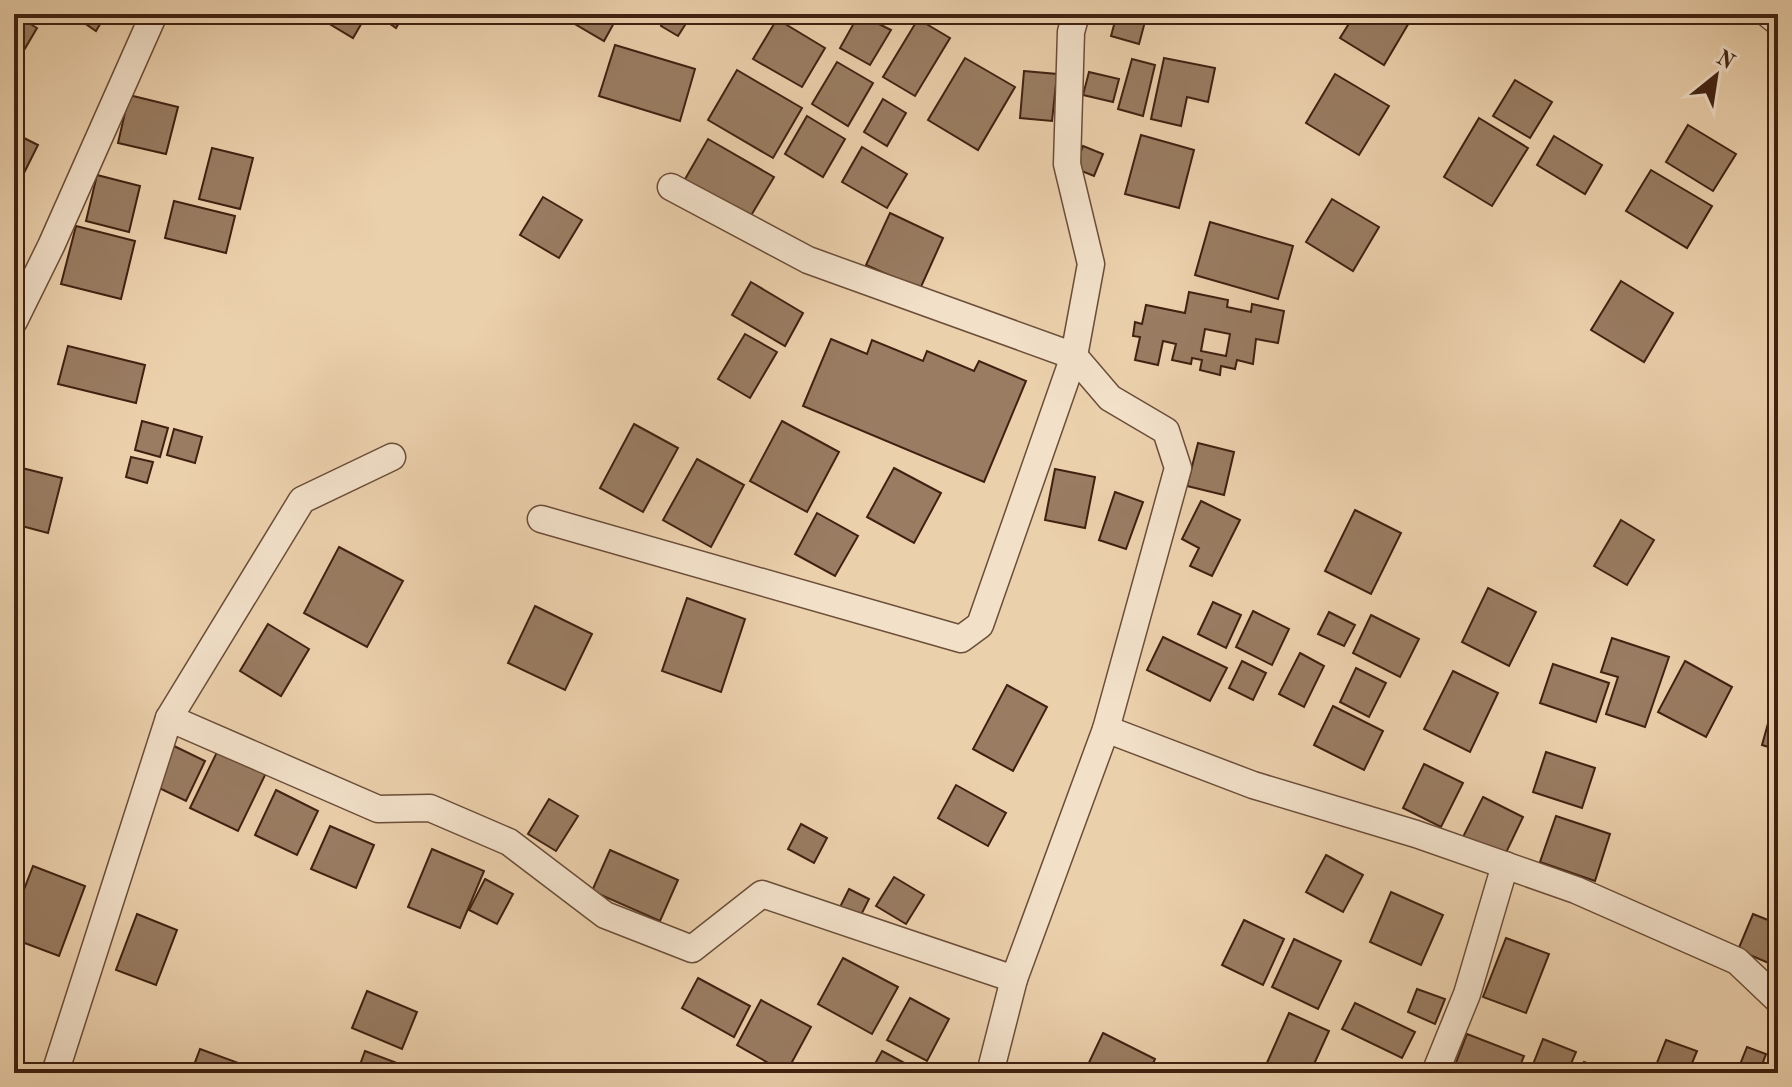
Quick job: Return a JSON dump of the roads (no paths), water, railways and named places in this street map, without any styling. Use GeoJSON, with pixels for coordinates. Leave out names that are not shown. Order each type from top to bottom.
{"type":"FeatureCollection","features":[{"type":"Feature","properties":{"kind":"street"},"geometry":{"type":"LineString","coordinates":[[14,321],[51,246],[154,14]]}},
{"type":"Feature","properties":{"kind":"street"},"geometry":{"type":"LineString","coordinates":[[541,519],[961,639],[980,625],[1074,356],[1091,264],[1067,164],[1071,32],[1076,14]]}},
{"type":"Feature","properties":{"kind":"street"},"geometry":{"type":"LineString","coordinates":[[1768,14],[1778,22]]}},
{"type":"Feature","properties":{"kind":"street"},"geometry":{"type":"LineString","coordinates":[[671,187],[808,260],[1074,356],[1110,398],[1166,431],[1178,468],[1106,729],[1014,979],[990,1073]]}},
{"type":"Feature","properties":{"kind":"street"},"geometry":{"type":"LineString","coordinates":[[55,1073],[169,718],[302,500],[392,457]]}},
{"type":"Feature","properties":{"kind":"street"},"geometry":{"type":"LineString","coordinates":[[169,718],[378,809],[430,808],[509,842],[605,915],[692,949],[762,894],[1014,979]]}},
{"type":"Feature","properties":{"kind":"street"},"geometry":{"type":"LineString","coordinates":[[1106,729],[1253,785],[1416,834],[1576,890],[1737,961],[1778,1000]]}},
{"type":"Feature","properties":{"kind":"street"},"geometry":{"type":"LineString","coordinates":[[1435,1073],[1467,994],[1505,865]]}}]}
